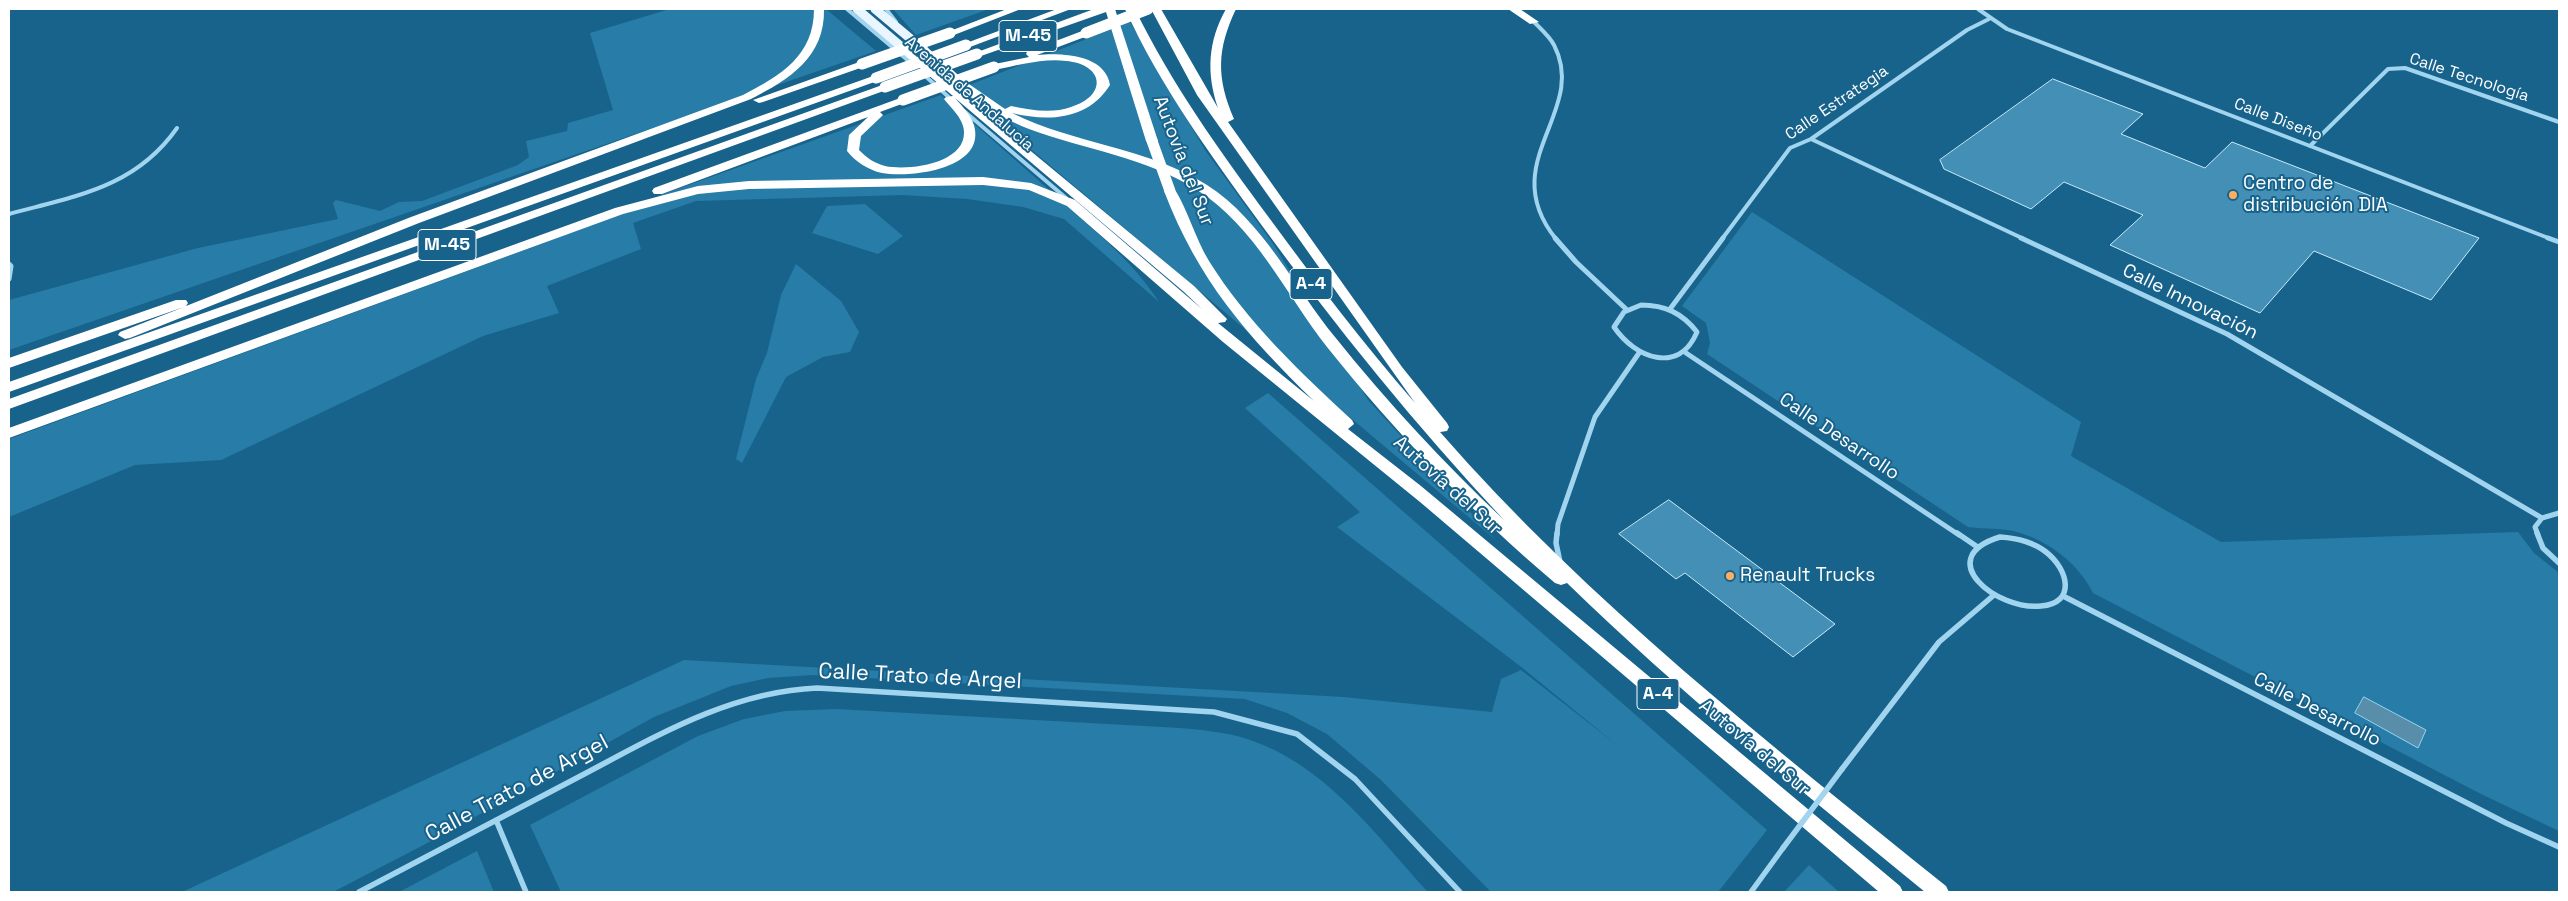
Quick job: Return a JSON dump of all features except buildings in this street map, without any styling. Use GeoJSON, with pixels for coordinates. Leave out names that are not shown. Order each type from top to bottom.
{"type":"FeatureCollection","features":[{"type":"Feature","properties":{"kind":"highway"},"geometry":{"type":"LineString","coordinates":[[9,380],[415,220],[718,110],[772,85],[788,72],[811,48],[819,25],[819,9]]}},
{"type":"Feature","properties":{"kind":"highway"},"geometry":{"type":"LineString","coordinates":[[9,363],[1016,9]]}},
{"type":"Feature","properties":{"kind":"highway","name":"M-45"},"geometry":{"type":"LineString","coordinates":[[9,404],[880,82],[966,45],[1066,9]]}},
{"type":"Feature","properties":{"kind":"highway","name":"M-45"},"geometry":{"type":"LineString","coordinates":[[9,387],[880,82],[977,54],[1103,9]]}},
{"type":"Feature","properties":{"kind":"highway","name":"Autovía del Sur"},"geometry":{"type":"LineString","coordinates":[[1110,9],[1140,111],[1181,225],[1233,309],[1267,349],[1422,497],[1893,892]]}},
{"type":"Feature","properties":{"kind":"highway","name":"Autovía del Sur"},"geometry":{"type":"LineString","coordinates":[[1130,9],[1157,64],[1188,115],[1303,273],[1378,370],[1527,533],[1561,567],[1705,698],[1939,892]]}},
{"type":"Feature","properties":{"kind":"highway"},"geometry":{"type":"LineString","coordinates":[[9,432],[1148,9]]}},
{"type":"Feature","properties":{"kind":"highway"},"geometry":{"type":"LineString","coordinates":[[1156,9],[1203,95],[1397,370],[1439,424],[1510,502],[1527,533]]}},
{"type":"Feature","properties":{"kind":"highway"},"geometry":{"type":"LineString","coordinates":[[1231,9],[1217,39],[1213,64],[1220,102],[1243,150]]}},
{"type":"Feature","properties":{"kind":"highway"},"geometry":{"type":"LineString","coordinates":[[1512,9],[1534,22]]}},
{"type":"Feature","properties":{"kind":"highway"},"geometry":{"type":"LineString","coordinates":[[917,53],[956,71],[992,100],[1004,107],[1031,114],[1047,115],[1072,110],[1096,98],[1104,85],[1103,78],[1098,71],[1087,62],[1077,59],[1047,58],[994,67]]}},
{"type":"Feature","properties":{"kind":"highway"},"geometry":{"type":"LineString","coordinates":[[917,53],[1189,289],[1313,408]]}},
{"type":"Feature","properties":{"kind":"highway"},"geometry":{"type":"LineString","coordinates":[[917,53],[1002,113],[1034,127],[1167,170],[1202,188],[1222,203],[1250,234],[1311,318],[1387,410],[1539,562],[1705,698]]}},
{"type":"Feature","properties":{"kind":"highway"},"geometry":{"type":"LineString","coordinates":[[903,100],[872,118],[855,136],[853,151],[857,158],[872,168],[917,172],[940,165],[959,155],[968,145],[971,133],[966,120],[950,99]]}},
{"type":"Feature","properties":{"kind":"highway"},"geometry":{"type":"LineString","coordinates":[[9,432],[619,211],[698,190],[782,183],[983,181],[1031,187],[1071,203],[1313,408],[1422,497]]}},
{"type":"Feature","properties":{"kind":"main road","name":"Avenida de Andalucía"},"geometry":{"type":"LineString","coordinates":[[857,9],[917,53]]}},
{"type":"Feature","properties":{"kind":"main road","name":"Avenida de Andalucía"},"geometry":{"type":"LineString","coordinates":[[875,9],[905,34],[917,53]]}},
{"type":"Feature","properties":{"kind":"street","name":"Avenida de Andalucía"},"geometry":{"type":"LineString","coordinates":[[847,9],[1071,203]]}},
{"type":"Feature","properties":{"kind":"street"},"geometry":{"type":"LineString","coordinates":[[886,9],[905,34]]}},
{"type":"Feature","properties":{"kind":"street","name":"Calle Diseño"},"geometry":{"type":"LineString","coordinates":[[1978,9],[1989,19],[2006,29],[2559,242]]}},
{"type":"Feature","properties":{"kind":"street","name":"Calle Estrategia"},"geometry":{"type":"LineString","coordinates":[[1670,309],[1790,148],[1811,139],[1967,30],[1989,19]]}},
{"type":"Feature","properties":{"kind":"street"},"geometry":{"type":"LineString","coordinates":[[1534,22],[1554,45],[1562,67],[1562,90],[1537,153],[1533,176],[1537,205],[1557,242],[1626,309]]}},
{"type":"Feature","properties":{"kind":"street","name":"Calle Tecnología"},"geometry":{"type":"LineString","coordinates":[[2310,146],[2388,69],[2405,68],[2559,122]]}},
{"type":"Feature","properties":{"kind":"street"},"geometry":{"type":"LineString","coordinates":[[9,214],[118,181],[131,174],[169,143],[177,128]]}},
{"type":"Feature","properties":{"kind":"street","name":"Calle Innovación"},"geometry":{"type":"LineString","coordinates":[[1811,139],[2227,334],[2542,518]]}},
{"type":"Feature","properties":{"kind":"street"},"geometry":{"type":"LineString","coordinates":[[9,264],[12,266],[9,279]]}},
{"type":"Feature","properties":{"kind":"street"},"geometry":{"type":"LineString","coordinates":[[1654,304],[1670,309],[1690,322],[1696,332],[1694,344],[1686,353],[1667,358],[1639,353],[1626,345],[1614,328],[1618,316],[1626,309],[1654,304]]}},
{"type":"Feature","properties":{"kind":"street"},"geometry":{"type":"LineString","coordinates":[[1561,567],[1556,543],[1558,524],[1581,453],[1596,417],[1639,353]]}},
{"type":"Feature","properties":{"kind":"street","name":"Calle Desarrollo"},"geometry":{"type":"LineString","coordinates":[[1686,353],[1976,546]]}},
{"type":"Feature","properties":{"kind":"street"},"geometry":{"type":"LineString","coordinates":[[2559,513],[2542,518],[2535,527],[2538,540],[2559,563]]}},
{"type":"Feature","properties":{"kind":"street"},"geometry":{"type":"LineString","coordinates":[[2000,537],[2032,544],[2046,552],[2062,568],[2067,586],[2063,596],[2054,604],[2041,607],[2025,607],[1994,595],[1973,574],[1970,554],[1976,546],[1986,540],[2000,537]]}},
{"type":"Feature","properties":{"kind":"street"},"geometry":{"type":"LineString","coordinates":[[1751,892],[1939,642],[1994,595]]}},
{"type":"Feature","properties":{"kind":"street","name":"Calle Desarrollo"},"geometry":{"type":"LineString","coordinates":[[2063,596],[2506,824],[2559,847]]}},
{"type":"Feature","properties":{"kind":"street","name":"Calle Trato de Argel"},"geometry":{"type":"LineString","coordinates":[[359,892],[688,720],[731,702],[768,691],[818,688],[1214,712],[1297,734],[1355,779],[1460,892]]}},
{"type":"Feature","properties":{"kind":"street"},"geometry":{"type":"LineString","coordinates":[[496,820],[526,892]]}},
{"type":"Feature","properties":{"kind":"shaded area"},"geometry":{"type":"Polygon","coordinates":[[[670,9],[826,9],[876,51],[9,350],[9,300],[198,248],[338,219],[333,203],[336,200],[380,211],[399,202],[422,201],[518,165],[529,157],[526,141],[567,131],[568,123],[613,110],[590,33],[670,9]]]}},
{"type":"Feature","properties":{"kind":"shaded area"},"geometry":{"type":"Polygon","coordinates":[[[893,9],[989,9],[916,35],[893,9]]]}},
{"type":"Feature","properties":{"kind":"shaded area"},"geometry":{"type":"Polygon","coordinates":[[[1130,22],[1205,150],[1274,245],[1368,400],[1496,540],[959,89],[1130,22]]]}},
{"type":"Feature","properties":{"kind":"shaded area"},"geometry":{"type":"Polygon","coordinates":[[[941,95],[1108,243],[1130,265],[1159,302],[1064,219],[1023,207],[967,199],[903,195],[696,201],[633,223],[641,249],[547,286],[559,313],[483,336],[221,460],[135,465],[9,517],[9,439],[544,243],[666,193],[941,95]]]}},
{"type":"Feature","properties":{"kind":"shaded area"},"geometry":{"type":"Polygon","coordinates":[[[865,204],[903,236],[878,254],[812,233],[827,206],[865,204]]]}},
{"type":"Feature","properties":{"kind":"shaded area"},"geometry":{"type":"Polygon","coordinates":[[[1752,212],[2081,422],[2071,456],[2221,542],[2518,532],[2534,553],[2559,573],[2559,831],[2483,795],[2093,593],[2069,561],[2046,544],[2021,533],[2008,530],[1968,527],[1707,354],[1710,343],[1706,323],[1682,306],[1752,212]]]}},
{"type":"Feature","properties":{"kind":"shaded area"},"geometry":{"type":"Polygon","coordinates":[[[796,264],[841,301],[859,332],[850,352],[823,357],[786,377],[742,463],[736,459],[756,379],[767,353],[781,295],[796,264]]]}},
{"type":"Feature","properties":{"kind":"shaded area"},"geometry":{"type":"Polygon","coordinates":[[[1268,393],[1767,830],[1718,892],[1491,892],[1381,780],[1327,734],[1287,713],[1245,699],[813,675],[768,678],[731,686],[654,717],[437,838],[333,892],[182,892],[684,660],[1343,697],[1492,712],[1501,679],[1521,670],[1617,745],[1520,666],[1337,527],[1360,512],[1245,408],[1268,393]]]}},
{"type":"Feature","properties":{"kind":"shaded area"},"geometry":{"type":"Polygon","coordinates":[[[2364,697],[2426,730],[2418,748],[2355,713],[2364,697]]]}},
{"type":"Feature","properties":{"kind":"shaded area"},"geometry":{"type":"Polygon","coordinates":[[[836,709],[1180,728],[1222,733],[1247,739],[1275,750],[1301,765],[1325,783],[1368,825],[1428,892],[561,892],[530,825],[698,736],[744,719],[785,711],[836,709]]]}},
{"type":"Feature","properties":{"kind":"shaded area"},"geometry":{"type":"Polygon","coordinates":[[[477,851],[494,892],[399,892],[477,851]]]}},
{"type":"Feature","properties":{"kind":"shaded area"},"geometry":{"type":"Polygon","coordinates":[[[1809,865],[1839,892],[1784,892],[1809,865]]]}},
{"type":"Feature","properties":{"kind":"place","name":"Centro de distribución DIA"},"geometry":{"type":"Point","coordinates":[2233,195]}},
{"type":"Feature","properties":{"kind":"place","name":"Renault Trucks"},"geometry":{"type":"Point","coordinates":[1730,576]}}]}
